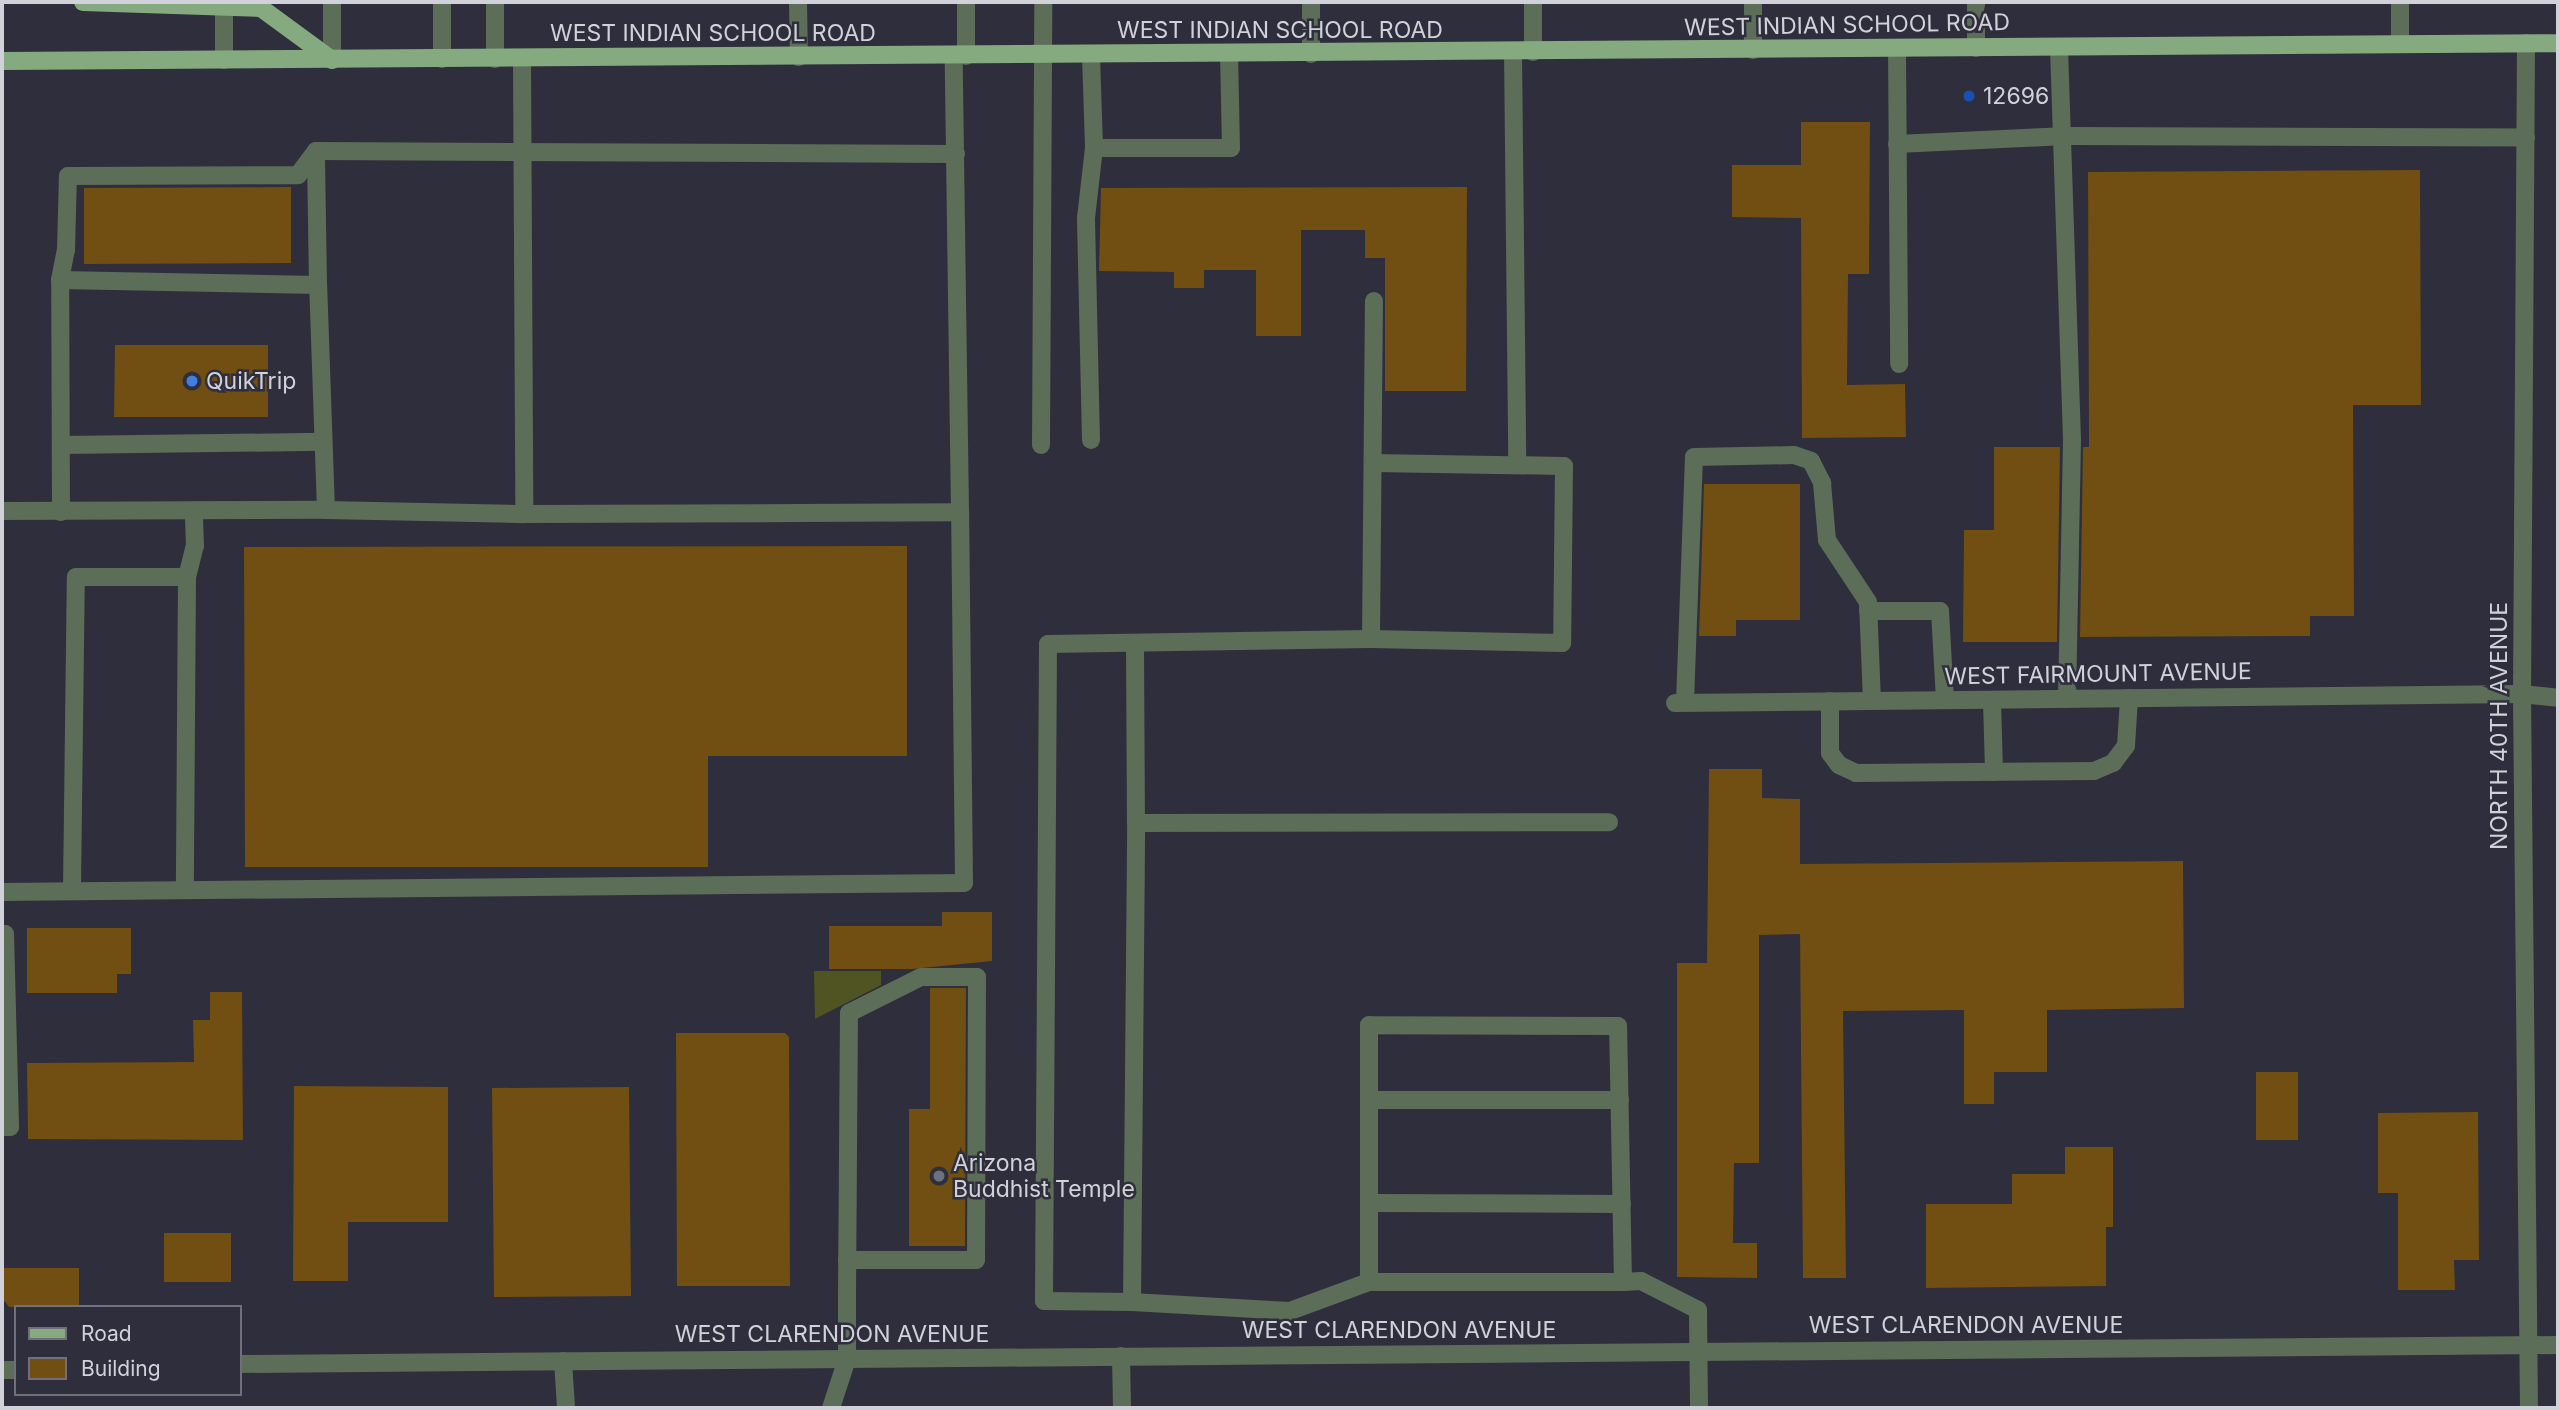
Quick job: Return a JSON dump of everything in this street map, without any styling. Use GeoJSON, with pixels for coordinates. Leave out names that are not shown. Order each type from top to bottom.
{"type":"FeatureCollection","features":[{"type":"Feature","properties":{"kind":"main road"},"geometry":{"type":"LineString","coordinates":[[83,2],[224,4],[261,8],[332,60]]}},
{"type":"Feature","properties":{"kind":"main road","name":"WEST INDIAN SCHOOL ROAD"},"geometry":{"type":"LineString","coordinates":[[2,61],[1091,56],[2558,43]]}},
{"type":"Feature","properties":{"kind":"street"},"geometry":{"type":"LineString","coordinates":[[332,2],[332,60]]}},
{"type":"Feature","properties":{"kind":"street"},"geometry":{"type":"LineString","coordinates":[[442,2],[442,59]]}},
{"type":"Feature","properties":{"kind":"street"},"geometry":{"type":"LineString","coordinates":[[495,2],[495,59]]}},
{"type":"Feature","properties":{"kind":"street"},"geometry":{"type":"LineString","coordinates":[[798,2],[799,57]]}},
{"type":"Feature","properties":{"kind":"street"},"geometry":{"type":"LineString","coordinates":[[2,892],[185,887],[964,883],[956,154],[960,56],[966,2]]}},
{"type":"Feature","properties":{"kind":"street"},"geometry":{"type":"LineString","coordinates":[[1041,445],[1043,2]]}},
{"type":"Feature","properties":{"kind":"street"},"geometry":{"type":"LineString","coordinates":[[1311,2],[1311,54]]}},
{"type":"Feature","properties":{"kind":"street"},"geometry":{"type":"LineString","coordinates":[[1533,2],[1533,52]]}},
{"type":"Feature","properties":{"kind":"street"},"geometry":{"type":"LineString","coordinates":[[1753,2],[1753,50]]}},
{"type":"Feature","properties":{"kind":"street"},"geometry":{"type":"LineString","coordinates":[[1976,2],[1976,48]]}},
{"type":"Feature","properties":{"kind":"street"},"geometry":{"type":"LineString","coordinates":[[2400,2],[2400,44]]}},
{"type":"Feature","properties":{"kind":"street"},"geometry":{"type":"LineString","coordinates":[[223,60],[224,4]]}},
{"type":"Feature","properties":{"kind":"street","name":"NORTH 40TH AVENUE"},"geometry":{"type":"LineString","coordinates":[[2526,43],[2522,694],[2529,1408]]}},
{"type":"Feature","properties":{"kind":"street"},"geometry":{"type":"LineString","coordinates":[[2059,48],[2072,440],[2067,699]]}},
{"type":"Feature","properties":{"kind":"street"},"geometry":{"type":"LineString","coordinates":[[1897,49],[1899,364]]}},
{"type":"Feature","properties":{"kind":"street"},"geometry":{"type":"LineString","coordinates":[[1513,52],[1517,465]]}},
{"type":"Feature","properties":{"kind":"street"},"geometry":{"type":"LineString","coordinates":[[1094,148],[1231,148],[1228,55]]}},
{"type":"Feature","properties":{"kind":"street"},"geometry":{"type":"LineString","coordinates":[[1091,56],[1094,148],[1086,218],[1091,440]]}},
{"type":"Feature","properties":{"kind":"street"},"geometry":{"type":"LineString","coordinates":[[522,59],[523,514]]}},
{"type":"Feature","properties":{"kind":"street"},"geometry":{"type":"LineString","coordinates":[[1897,144],[2064,136],[2526,138]]}},
{"type":"Feature","properties":{"kind":"street"},"geometry":{"type":"LineString","coordinates":[[316,151],[956,154]]}},
{"type":"Feature","properties":{"kind":"street"},"geometry":{"type":"LineString","coordinates":[[61,512],[60,280],[66,250],[68,176],[298,175],[316,151]]}},
{"type":"Feature","properties":{"kind":"street"},"geometry":{"type":"LineString","coordinates":[[316,151],[326,510]]}},
{"type":"Feature","properties":{"kind":"street"},"geometry":{"type":"LineString","coordinates":[[60,280],[318,285]]}},
{"type":"Feature","properties":{"kind":"street"},"geometry":{"type":"LineString","coordinates":[[1371,639],[1374,301]]}},
{"type":"Feature","properties":{"kind":"street"},"geometry":{"type":"LineString","coordinates":[[61,445],[323,442]]}},
{"type":"Feature","properties":{"kind":"street","name":"WEST FAIRMOUNT AVENUE"},"geometry":{"type":"LineString","coordinates":[[1868,611],[1868,602],[1827,540],[1822,483],[1811,461],[1794,455],[1694,457],[1680,703],[2522,694],[2558,698]]}},
{"type":"Feature","properties":{"kind":"street"},"geometry":{"type":"LineString","coordinates":[[1373,463],[1564,466],[1562,643],[1371,639],[1048,644],[1044,1301],[1132,1302],[1290,1311],[1369,1282],[1641,1281],[1698,1310],[1699,1408]]}},
{"type":"Feature","properties":{"kind":"street"},"geometry":{"type":"LineString","coordinates":[[2,511],[326,510],[523,514],[960,512]]}},
{"type":"Feature","properties":{"kind":"street"},"geometry":{"type":"LineString","coordinates":[[185,887],[187,577],[195,546],[194,511]]}},
{"type":"Feature","properties":{"kind":"street"},"geometry":{"type":"LineString","coordinates":[[72,890],[76,577],[187,577]]}},
{"type":"Feature","properties":{"kind":"street"},"geometry":{"type":"LineString","coordinates":[[1872,701],[1868,611],[1940,611],[1945,700]]}},
{"type":"Feature","properties":{"kind":"street"},"geometry":{"type":"LineString","coordinates":[[1132,1302],[1135,643]]}},
{"type":"Feature","properties":{"kind":"street"},"geometry":{"type":"LineString","coordinates":[[1830,701],[1830,753],[1839,765],[1856,773],[2094,771],[2113,763],[2126,746],[2129,698]]}},
{"type":"Feature","properties":{"kind":"street"},"geometry":{"type":"LineString","coordinates":[[1992,700],[1994,772]]}},
{"type":"Feature","properties":{"kind":"street"},"geometry":{"type":"LineString","coordinates":[[1136,823],[1609,822]]}},
{"type":"Feature","properties":{"kind":"street"},"geometry":{"type":"LineString","coordinates":[[2,934],[5,934],[10,1127],[2,1127]]}},
{"type":"Feature","properties":{"kind":"street"},"geometry":{"type":"LineString","coordinates":[[831,1408],[847,1359],[847,1259],[849,1013],[921,977],[977,977],[976,1260],[847,1259]]}},
{"type":"Feature","properties":{"kind":"street"},"geometry":{"type":"LineString","coordinates":[[1369,1282],[1369,1025],[1618,1026],[1623,1282]]}},
{"type":"Feature","properties":{"kind":"street"},"geometry":{"type":"LineString","coordinates":[[1369,1100],[1620,1100]]}},
{"type":"Feature","properties":{"kind":"street"},"geometry":{"type":"LineString","coordinates":[[1369,1203],[1622,1204]]}},
{"type":"Feature","properties":{"kind":"street","name":"WEST CLARENDON AVENUE"},"geometry":{"type":"LineString","coordinates":[[242,1364],[2558,1345]]}},
{"type":"Feature","properties":{"kind":"street"},"geometry":{"type":"LineString","coordinates":[[1121,1356],[1122,1408]]}},
{"type":"Feature","properties":{"kind":"street"},"geometry":{"type":"LineString","coordinates":[[563,1361],[566,1408]]}},
{"type":"Feature","properties":{"kind":"green space"},"geometry":{"type":"Polygon","coordinates":[[[814,971],[881,971],[881,985],[815,1019],[814,971]]]}},
{"type":"Feature","properties":{"kind":"building"},"geometry":{"type":"Polygon","coordinates":[[[1801,122],[1870,122],[1869,274],[1848,274],[1847,385],[1905,384],[1906,437],[1802,438],[1801,218],[1732,217],[1732,165],[1801,165],[1801,122]]]}},
{"type":"Feature","properties":{"kind":"building"},"geometry":{"type":"Polygon","coordinates":[[[2420,170],[2421,405],[2353,405],[2354,616],[2310,616],[2310,636],[2080,637],[2083,447],[2089,447],[2088,172],[2420,170]]]}},
{"type":"Feature","properties":{"kind":"building"},"geometry":{"type":"Polygon","coordinates":[[[291,187],[291,263],[84,264],[84,188],[291,187]]]}},
{"type":"Feature","properties":{"kind":"building"},"geometry":{"type":"Polygon","coordinates":[[[1467,187],[1466,391],[1385,391],[1385,258],[1365,258],[1365,230],[1301,230],[1301,336],[1256,336],[1256,270],[1204,270],[1204,288],[1174,288],[1174,272],[1099,271],[1101,188],[1467,187]]]}},
{"type":"Feature","properties":{"kind":"building","name":"QuikTrip"},"geometry":{"type":"Polygon","coordinates":[[[115,345],[268,345],[268,417],[114,417],[115,345]]]}},
{"type":"Feature","properties":{"kind":"building"},"geometry":{"type":"Polygon","coordinates":[[[1994,447],[2060,447],[2057,642],[1963,642],[1964,530],[1994,530],[1994,447]]]}},
{"type":"Feature","properties":{"kind":"building"},"geometry":{"type":"Polygon","coordinates":[[[1704,484],[1800,484],[1800,620],[1736,620],[1736,636],[1699,636],[1704,484]]]}},
{"type":"Feature","properties":{"kind":"building"},"geometry":{"type":"Polygon","coordinates":[[[907,546],[907,756],[708,756],[708,867],[245,867],[244,547],[907,546]]]}},
{"type":"Feature","properties":{"kind":"building"},"geometry":{"type":"Polygon","coordinates":[[[1709,769],[1762,769],[1762,798],[1800,799],[1800,864],[2183,861],[2184,1008],[2047,1010],[2047,1072],[1994,1072],[1994,1104],[1964,1104],[1964,1010],[1843,1011],[1846,1278],[1803,1278],[1800,934],[1759,935],[1759,1163],[1734,1163],[1733,1243],[1757,1243],[1757,1278],[1677,1277],[1677,963],[1707,963],[1709,769]]]}},
{"type":"Feature","properties":{"kind":"building"},"geometry":{"type":"Polygon","coordinates":[[[942,912],[992,912],[992,961],[912,969],[829,969],[829,926],[942,926],[942,912]]]}},
{"type":"Feature","properties":{"kind":"building"},"geometry":{"type":"Polygon","coordinates":[[[27,928],[131,928],[131,974],[117,974],[117,993],[27,993],[27,928]]]}},
{"type":"Feature","properties":{"kind":"building"},"geometry":{"type":"Polygon","coordinates":[[[930,988],[966,988],[965,1246],[909,1246],[909,1109],[930,1109],[930,988]]]}},
{"type":"Feature","properties":{"kind":"building"},"geometry":{"type":"Polygon","coordinates":[[[210,992],[242,992],[243,1140],[28,1139],[27,1063],[194,1062],[193,1020],[210,1020],[210,992]]]}},
{"type":"Feature","properties":{"kind":"building"},"geometry":{"type":"Polygon","coordinates":[[[676,1033],[785,1033],[789,1037],[790,1286],[677,1286],[676,1033]]]}},
{"type":"Feature","properties":{"kind":"building"},"geometry":{"type":"Polygon","coordinates":[[[2256,1072],[2298,1072],[2298,1140],[2256,1140],[2256,1072]]]}},
{"type":"Feature","properties":{"kind":"building"},"geometry":{"type":"Polygon","coordinates":[[[294,1086],[448,1087],[448,1222],[348,1222],[348,1281],[293,1281],[294,1086]]]}},
{"type":"Feature","properties":{"kind":"building"},"geometry":{"type":"Polygon","coordinates":[[[629,1087],[631,1296],[494,1297],[492,1088],[629,1087]]]}},
{"type":"Feature","properties":{"kind":"building"},"geometry":{"type":"Polygon","coordinates":[[[2478,1112],[2479,1260],[2454,1260],[2455,1290],[2398,1290],[2398,1193],[2378,1193],[2378,1113],[2478,1112]]]}},
{"type":"Feature","properties":{"kind":"building"},"geometry":{"type":"Polygon","coordinates":[[[2065,1147],[2113,1147],[2113,1227],[2106,1227],[2106,1286],[1926,1288],[1926,1204],[2012,1204],[2012,1174],[2065,1174],[2065,1147]]]}},
{"type":"Feature","properties":{"kind":"building"},"geometry":{"type":"Polygon","coordinates":[[[164,1233],[231,1233],[231,1282],[164,1282],[164,1233]]]}},
{"type":"Feature","properties":{"kind":"building"},"geometry":{"type":"Polygon","coordinates":[[[2,1268],[79,1268],[79,1305],[9,1307],[2,1298],[2,1268]]]}},
{"type":"Feature","properties":{"kind":"place","name":"12696"},"geometry":{"type":"Point","coordinates":[1969,96]}},
{"type":"Feature","properties":{"kind":"place","name":"QuikTrip"},"geometry":{"type":"Point","coordinates":[192,381]}},
{"type":"Feature","properties":{"kind":"place","name":"Arizona Buddhist Temple"},"geometry":{"type":"Point","coordinates":[939,1176]}}]}
